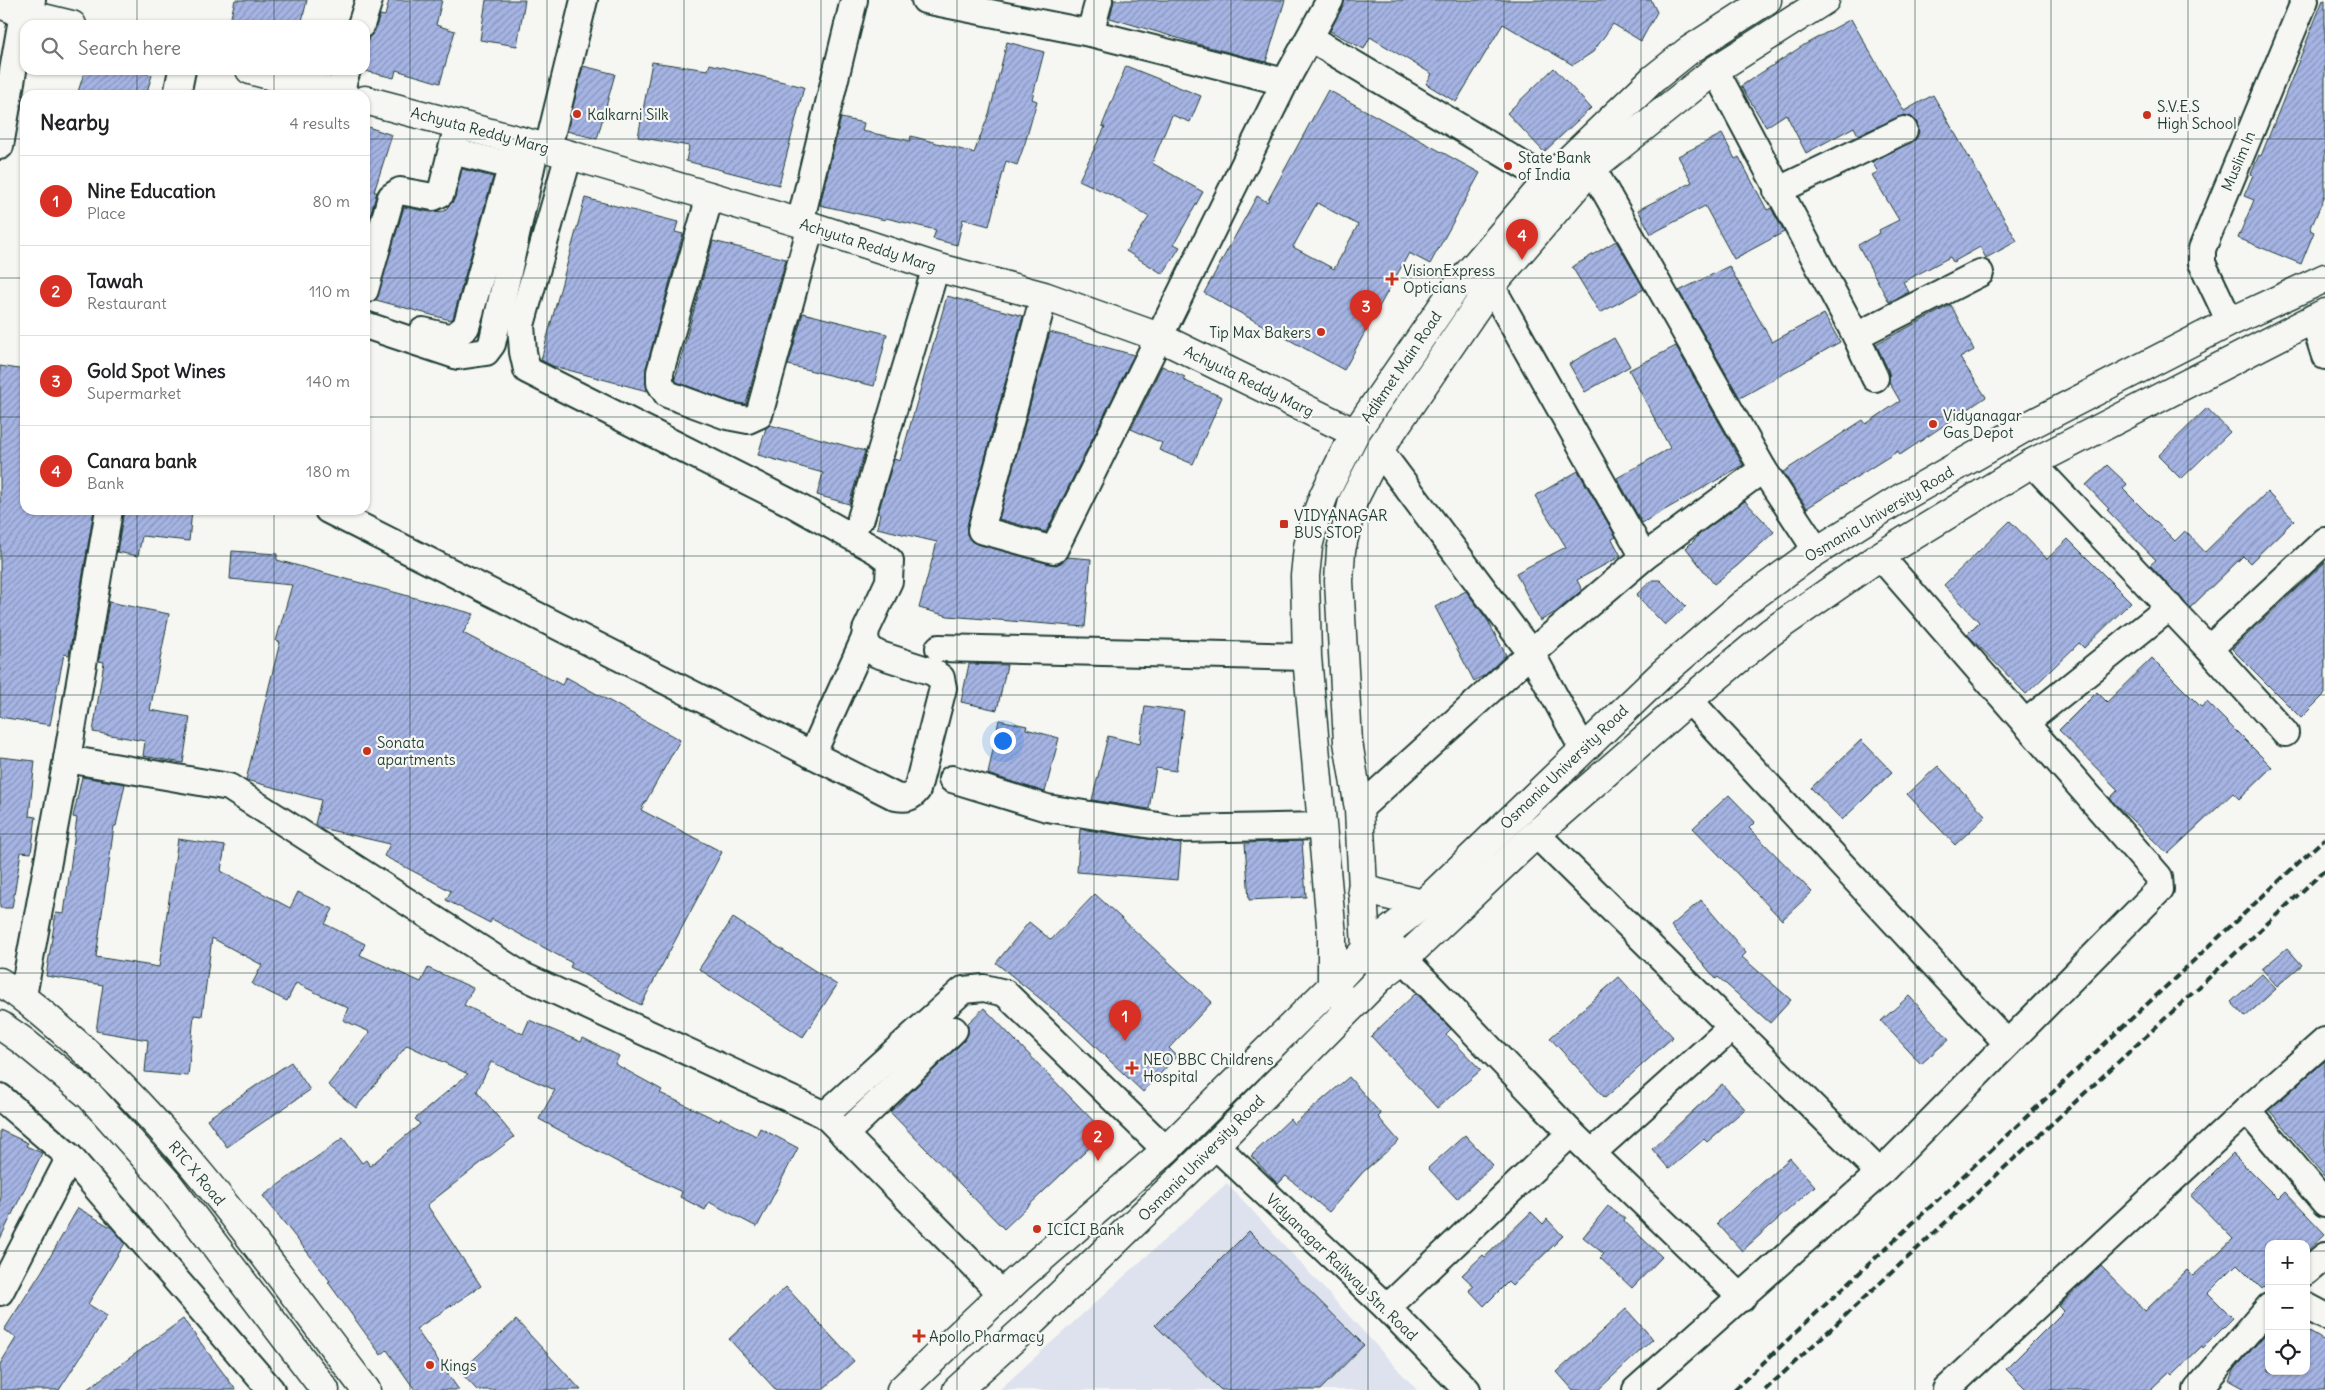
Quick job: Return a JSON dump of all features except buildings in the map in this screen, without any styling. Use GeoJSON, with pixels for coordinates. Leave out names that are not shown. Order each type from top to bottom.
{"type":"FeatureCollection","features":[{"type":"Feature","properties":{"kind":"main road","name":"Adikmet Main Road"},"geometry":{"type":"LineString","coordinates":[[1332,986],[1332,936],[1307,657],[1305,576],[1308,547],[1315,519],[1324,495],[1355,433],[1453,291],[1548,180],[1653,79],[1688,51],[1767,0]]}},
{"type":"Feature","properties":{"kind":"main road","name":"Adikmet Main Road"},"geometry":{"type":"LineString","coordinates":[[1375,942],[1362,889],[1358,809],[1348,742],[1339,581],[1341,550],[1353,501],[1379,450],[1492,286],[1592,168],[1715,70],[1825,0]]}},
{"type":"Feature","properties":{"kind":"main road"},"geometry":{"type":"LineString","coordinates":[[18,6],[58,20]]}},
{"type":"Feature","properties":{"kind":"main road","name":"Achyuta Reddy Marg"},"geometry":{"type":"LineString","coordinates":[[273,75],[342,90]]}},
{"type":"Feature","properties":{"kind":"main road","name":"Achyuta Reddy Marg"},"geometry":{"type":"LineString","coordinates":[[370,98],[806,224],[936,267],[1044,296],[1159,337],[1355,433]]}},
{"type":"Feature","properties":{"kind":"main road","name":"Osmania University Road"},"geometry":{"type":"LineString","coordinates":[[901,1390],[1002,1294],[1166,1150],[1375,942],[1423,904],[1663,673],[1743,604],[1816,551],[1896,502],[2026,427],[2230,322],[2325,278]]}},
{"type":"Feature","properties":{"kind":"main road","name":"Osmania University Road"},"geometry":{"type":"LineString","coordinates":[[957,1390],[1030,1324],[1215,1146],[1351,1007],[1536,834],[1689,700],[1771,632],[1880,556],[2032,463],[2319,316]]}},
{"type":"Feature","properties":{"kind":"main road"},"geometry":{"type":"LineString","coordinates":[[1362,889],[1423,904]]}},
{"type":"Feature","properties":{"kind":"main road"},"geometry":{"type":"LineString","coordinates":[[1375,942],[1394,967]]}},
{"type":"Feature","properties":{"kind":"main road","name":"RTC X Road"},"geometry":{"type":"LineString","coordinates":[[0,982],[23,996],[113,1076],[201,1176],[366,1390]]}},
{"type":"Feature","properties":{"kind":"main road"},"geometry":{"type":"LineString","coordinates":[[1332,986],[1351,1007]]}},
{"type":"Feature","properties":{"kind":"main road","name":"RTC X Road"},"geometry":{"type":"LineString","coordinates":[[0,1025],[24,1041],[90,1096],[166,1182],[325,1390]]}},
{"type":"Feature","properties":{"kind":"main road"},"geometry":{"type":"LineString","coordinates":[[90,1096],[113,1076]]}},
{"type":"Feature","properties":{"kind":"street"},"geometry":{"type":"LineString","coordinates":[[363,20],[369,0]]}},
{"type":"Feature","properties":{"kind":"street"},"geometry":{"type":"LineString","coordinates":[[370,327],[458,356],[486,352],[492,344],[543,147],[584,0]]}},
{"type":"Feature","properties":{"kind":"street"},"geometry":{"type":"LineString","coordinates":[[710,196],[660,372],[660,383],[667,394],[727,416],[748,420],[759,415],[806,224],[854,0]]}},
{"type":"Feature","properties":{"kind":"street"},"geometry":{"type":"LineString","coordinates":[[925,0],[1090,33],[1285,82]]}},
{"type":"Feature","properties":{"kind":"street"},"geometry":{"type":"LineString","coordinates":[[1090,33],[1099,0]]}},
{"type":"Feature","properties":{"kind":"street"},"geometry":{"type":"LineString","coordinates":[[1044,296],[981,530],[1054,550],[1285,82],[1330,0]]}},
{"type":"Feature","properties":{"kind":"street","name":"Muslim ln"},"geometry":{"type":"LineString","coordinates":[[2230,322],[2202,262],[2202,249],[2305,0]]}},
{"type":"Feature","properties":{"kind":"street"},"geometry":{"type":"LineString","coordinates":[[0,146],[18,6]]}},
{"type":"Feature","properties":{"kind":"street"},"geometry":{"type":"LineString","coordinates":[[1310,38],[1548,180]]}},
{"type":"Feature","properties":{"kind":"street"},"geometry":{"type":"LineString","coordinates":[[1715,70],[1856,336],[1875,378]]}},
{"type":"Feature","properties":{"kind":"street"},"geometry":{"type":"LineString","coordinates":[[179,90],[181,75]]}},
{"type":"Feature","properties":{"kind":"street"},"geometry":{"type":"LineString","coordinates":[[370,272],[391,196],[400,191],[433,198],[441,193],[458,125]]}},
{"type":"Feature","properties":{"kind":"street"},"geometry":{"type":"LineString","coordinates":[[1777,190],[1904,130]]}},
{"type":"Feature","properties":{"kind":"street"},"geometry":{"type":"LineString","coordinates":[[370,317],[444,337],[452,338],[460,333],[466,327],[512,166],[543,147]]}},
{"type":"Feature","properties":{"kind":"street"},"geometry":{"type":"LineString","coordinates":[[543,147],[522,325],[523,352],[527,370],[791,503],[884,555],[890,561],[890,581],[812,755]]}},
{"type":"Feature","properties":{"kind":"street"},"geometry":{"type":"LineString","coordinates":[[452,151],[512,166]]}},
{"type":"Feature","properties":{"kind":"street"},"geometry":{"type":"LineString","coordinates":[[1592,168],[1763,468],[1816,551]]}},
{"type":"Feature","properties":{"kind":"street"},"geometry":{"type":"LineString","coordinates":[[861,518],[936,267]]}},
{"type":"Feature","properties":{"kind":"street"},"geometry":{"type":"LineString","coordinates":[[1856,336],[1980,273]]}},
{"type":"Feature","properties":{"kind":"street"},"geometry":{"type":"LineString","coordinates":[[1492,286],[1644,557]]}},
{"type":"Feature","properties":{"kind":"street"},"geometry":{"type":"LineString","coordinates":[[2319,316],[2325,356]]}},
{"type":"Feature","properties":{"kind":"street"},"geometry":{"type":"LineString","coordinates":[[492,344],[523,352]]}},
{"type":"Feature","properties":{"kind":"street"},"geometry":{"type":"LineString","coordinates":[[1379,450],[1531,653],[1583,749]]}},
{"type":"Feature","properties":{"kind":"street"},"geometry":{"type":"LineString","coordinates":[[2032,463],[2170,607],[2285,733]]}},
{"type":"Feature","properties":{"kind":"street"},"geometry":{"type":"LineString","coordinates":[[1358,809],[1531,653],[1644,557],[1763,468]]}},
{"type":"Feature","properties":{"kind":"street"},"geometry":{"type":"LineString","coordinates":[[23,996],[67,759],[108,515]]}},
{"type":"Feature","properties":{"kind":"street"},"geometry":{"type":"LineString","coordinates":[[338,515],[896,797],[906,799],[914,796],[918,790],[942,688],[941,678],[933,672],[877,654],[868,647],[865,638]]}},
{"type":"Feature","properties":{"kind":"street"},"geometry":{"type":"LineString","coordinates":[[2209,649],[2325,541]]}},
{"type":"Feature","properties":{"kind":"street"},"geometry":{"type":"LineString","coordinates":[[1636,1390],[1742,1298],[1880,1173],[2159,892],[2159,876],[1880,556]]}},
{"type":"Feature","properties":{"kind":"street"},"geometry":{"type":"LineString","coordinates":[[2025,723],[2170,607]]}},
{"type":"Feature","properties":{"kind":"street"},"geometry":{"type":"LineString","coordinates":[[939,648],[1307,657]]}},
{"type":"Feature","properties":{"kind":"street"},"geometry":{"type":"LineString","coordinates":[[1689,700],[2007,1044]]}},
{"type":"Feature","properties":{"kind":"street"},"geometry":{"type":"LineString","coordinates":[[67,759],[229,787],[521,975],[825,1115],[1002,1294]]}},
{"type":"Feature","properties":{"kind":"street"},"geometry":{"type":"LineString","coordinates":[[952,779],[1047,808],[1177,829],[1322,826]]}},
{"type":"Feature","properties":{"kind":"street"},"geometry":{"type":"LineString","coordinates":[[1536,834],[1880,1173]]}},
{"type":"Feature","properties":{"kind":"street"},"geometry":{"type":"LineString","coordinates":[[1394,967],[1592,1153],[1742,1298]]}},
{"type":"Feature","properties":{"kind":"street"},"geometry":{"type":"LineString","coordinates":[[825,1115],[963,990],[984,988],[1005,993],[1166,1150]]}},
{"type":"Feature","properties":{"kind":"street"},"geometry":{"type":"LineString","coordinates":[[1592,1153],[1732,1027]]}},
{"type":"Feature","properties":{"kind":"street"},"geometry":{"type":"LineString","coordinates":[[844,1135],[954,1030]]}},
{"type":"Feature","properties":{"kind":"street"},"geometry":{"type":"LineString","coordinates":[[1946,1390],[2325,1040]]}},
{"type":"Feature","properties":{"kind":"street"},"geometry":{"type":"LineString","coordinates":[[0,1097],[70,1157],[271,1390]]}},
{"type":"Feature","properties":{"kind":"street"},"geometry":{"type":"LineString","coordinates":[[2247,1110],[2325,1203]]}},
{"type":"Feature","properties":{"kind":"street"},"geometry":{"type":"LineString","coordinates":[[1387,1308],[1571,1134]]}},
{"type":"Feature","properties":{"kind":"street","name":"Vidyanagar Railway Stn. Road"},"geometry":{"type":"LineString","coordinates":[[1215,1146],[1387,1308],[1467,1390]]}},
{"type":"Feature","properties":{"kind":"street"},"geometry":{"type":"LineString","coordinates":[[0,1292],[70,1157]]}},
{"type":"Feature","properties":{"kind":"street"},"geometry":{"type":"LineString","coordinates":[[2310,1269],[2325,1256]]}},
{"type":"Feature","properties":{"kind":"street"},"geometry":{"type":"LineString","coordinates":[[2310,1308],[2325,1316]]}},
{"type":"Feature","properties":{"kind":"street"},"geometry":{"type":"LineString","coordinates":[[2197,1390],[2265,1312]]}},
{"type":"Feature","properties":{"kind":"shaded area"},"geometry":{"type":"Polygon","coordinates":[[[1227,1183],[1417,1390],[999,1390],[1227,1183]]]}},
{"type":"Feature","properties":{"kind":"railway"},"geometry":{"type":"LineString","coordinates":[[1734,1390],[2325,838]]}},
{"type":"Feature","properties":{"kind":"railway"},"geometry":{"type":"LineString","coordinates":[[1765,1390],[2325,870]]}},
{"type":"Feature","properties":{"kind":"place","name":"Kalkarni Silk"},"geometry":{"type":"Point","coordinates":[577,114]}},
{"type":"Feature","properties":{"kind":"place","name":"S.V.E.S High School"},"geometry":{"type":"Point","coordinates":[2147,115]}},
{"type":"Feature","properties":{"kind":"place","name":"State Bank of India"},"geometry":{"type":"Point","coordinates":[1508,166]}},
{"type":"Feature","properties":{"kind":"place","name":"Canara bank"},"geometry":{"type":"Point","coordinates":[1522,260]}},
{"type":"Feature","properties":{"kind":"place","name":"VisionExpress Opticians"},"geometry":{"type":"Point","coordinates":[1392,279]}},
{"type":"Feature","properties":{"kind":"place","name":"Gold Spot Wines"},"geometry":{"type":"Point","coordinates":[1366,331]}},
{"type":"Feature","properties":{"kind":"place","name":"Tip Max Bakers"},"geometry":{"type":"Point","coordinates":[1321,332]}},
{"type":"Feature","properties":{"kind":"place","name":"Vidyanagar Gas Depot"},"geometry":{"type":"Point","coordinates":[1933,424]}},
{"type":"Feature","properties":{"kind":"place","name":"VIDYANAGAR BUS STOP"},"geometry":{"type":"Point","coordinates":[1284,524]}},
{"type":"Feature","properties":{"kind":"place","name":"Sonata apartments"},"geometry":{"type":"Point","coordinates":[367,751]}},
{"type":"Feature","properties":{"kind":"place","name":"Nine Education"},"geometry":{"type":"Point","coordinates":[1125,1041]}},
{"type":"Feature","properties":{"kind":"place","name":"NEO BBC Childrens Hospital"},"geometry":{"type":"Point","coordinates":[1132,1068]}},
{"type":"Feature","properties":{"kind":"place","name":"Tawah"},"geometry":{"type":"Point","coordinates":[1098,1161]}},
{"type":"Feature","properties":{"kind":"place","name":"ICICI Bank"},"geometry":{"type":"Point","coordinates":[1037,1229]}},
{"type":"Feature","properties":{"kind":"place","name":"Apollo Pharmacy"},"geometry":{"type":"Point","coordinates":[919,1336]}},
{"type":"Feature","properties":{"kind":"place","name":"Kings"},"geometry":{"type":"Point","coordinates":[430,1365]}}]}
